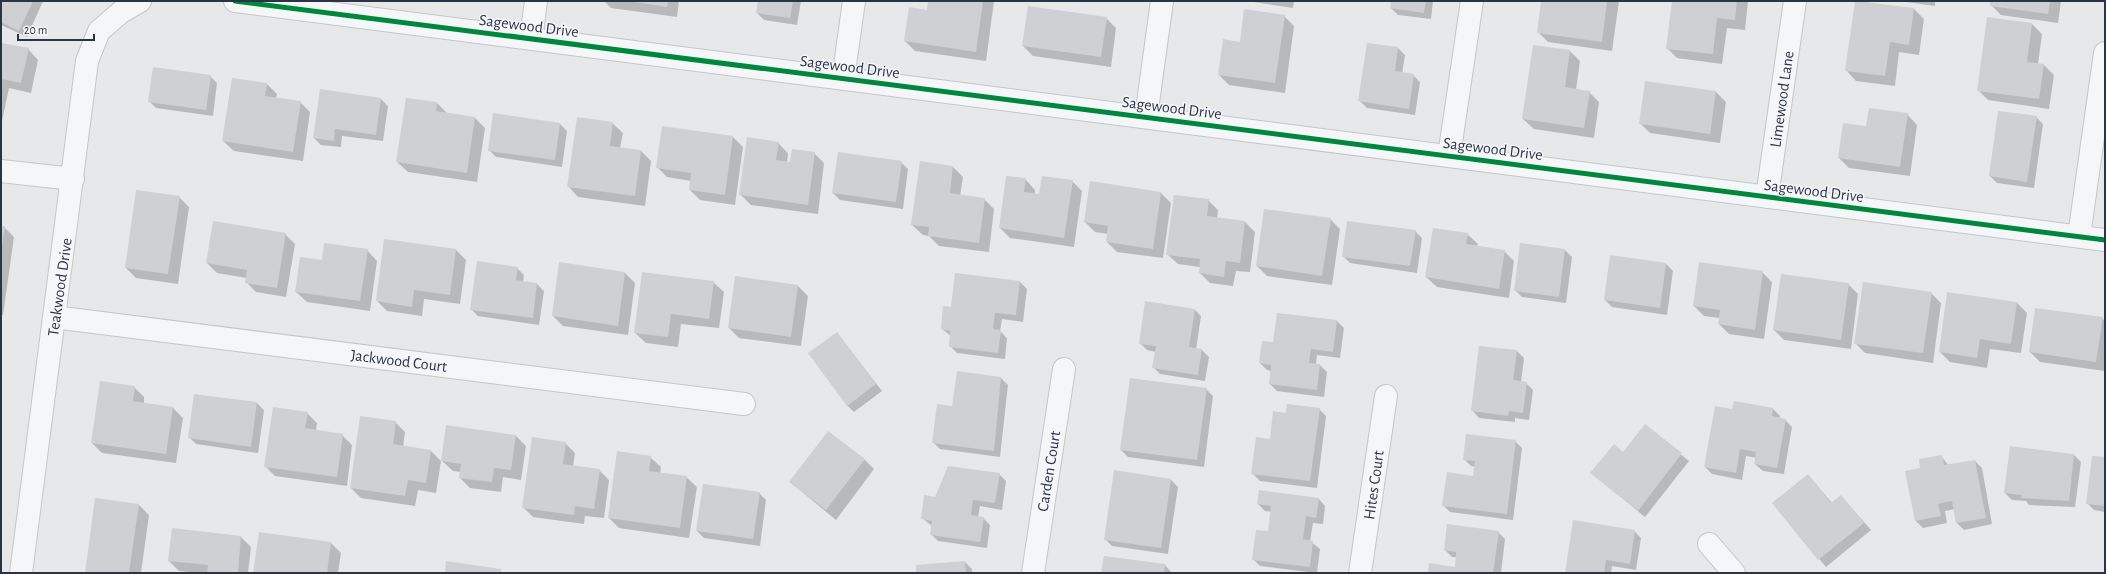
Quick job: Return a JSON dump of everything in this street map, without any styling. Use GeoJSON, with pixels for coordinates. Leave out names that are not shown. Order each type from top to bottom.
{"type":"FeatureCollection","features":[{"type":"Feature","properties":{"kind":"street","name":"Teakwood Drive"},"geometry":{"type":"LineString","coordinates":[[21,573],[88,60],[99,31],[121,12],[140,1]]}},
{"type":"Feature","properties":{"kind":"street","name":"Sagewood Drive"},"geometry":{"type":"LineString","coordinates":[[235,1],[2105,240]]}},
{"type":"Feature","properties":{"kind":"street"},"geometry":{"type":"LineString","coordinates":[[531,39],[536,1]]}},
{"type":"Feature","properties":{"kind":"street"},"geometry":{"type":"LineString","coordinates":[[843,79],[854,1]]}},
{"type":"Feature","properties":{"kind":"street"},"geometry":{"type":"LineString","coordinates":[[1146,117],[1162,1]]}},
{"type":"Feature","properties":{"kind":"street"},"geometry":{"type":"LineString","coordinates":[[1449,156],[1472,1]]}},
{"type":"Feature","properties":{"kind":"street","name":"Limewood Lane"},"geometry":{"type":"LineString","coordinates":[[1767,197],[1795,1]]}},
{"type":"Feature","properties":{"kind":"street"},"geometry":{"type":"LineString","coordinates":[[2079,236],[2105,53]]}},
{"type":"Feature","properties":{"kind":"street"},"geometry":{"type":"LineString","coordinates":[[1,171],[73,179]]}},
{"type":"Feature","properties":{"kind":"street","name":"Jackwood Court"},"geometry":{"type":"LineString","coordinates":[[54,317],[744,404]]}},
{"type":"Feature","properties":{"kind":"street","name":"Carden Court"},"geometry":{"type":"LineString","coordinates":[[1033,573],[1064,368]]}},
{"type":"Feature","properties":{"kind":"street","name":"Hites Court"},"geometry":{"type":"LineString","coordinates":[[1360,573],[1386,396]]}},
{"type":"Feature","properties":{"kind":"street"},"geometry":{"type":"LineString","coordinates":[[1709,544],[1734,573]]}},
{"type":"Feature","properties":{"kind":"building"},"geometry":{"type":"Polygon","coordinates":[[[1,1],[33,1],[19,31],[1,22],[1,1]]]}},
{"type":"Feature","properties":{"kind":"building"},"geometry":{"type":"Polygon","coordinates":[[[629,1],[668,1],[667,7],[629,1]]]}},
{"type":"Feature","properties":{"kind":"building"},"geometry":{"type":"Polygon","coordinates":[[[758,1],[793,1],[790,18],[756,13],[758,1]]]}},
{"type":"Feature","properties":{"kind":"building"},"geometry":{"type":"Polygon","coordinates":[[[928,1],[983,1],[976,52],[904,41],[909,7],[927,10],[928,1]]]}},
{"type":"Feature","properties":{"kind":"building"},"geometry":{"type":"Polygon","coordinates":[[[1391,1],[1426,1],[1424,13],[1390,8],[1391,1]]]}},
{"type":"Feature","properties":{"kind":"building"},"geometry":{"type":"Polygon","coordinates":[[[1541,1],[1607,1],[1602,42],[1537,33],[1541,1]]]}},
{"type":"Feature","properties":{"kind":"building"},"geometry":{"type":"Polygon","coordinates":[[[1672,1],[1737,1],[1735,20],[1717,18],[1713,54],[1666,49],[1672,1]]]}},
{"type":"Feature","properties":{"kind":"building"},"geometry":{"type":"Polygon","coordinates":[[[1855,1],[1914,8],[1909,45],[1890,42],[1885,76],[1845,71],[1855,1]]]}},
{"type":"Feature","properties":{"kind":"building"},"geometry":{"type":"Polygon","coordinates":[[[1990,1],[2050,1],[2048,14],[1990,6],[1990,1]]]}},
{"type":"Feature","properties":{"kind":"building"},"geometry":{"type":"Polygon","coordinates":[[[1028,6],[1107,17],[1101,57],[1022,46],[1028,6]]]}},
{"type":"Feature","properties":{"kind":"building"},"geometry":{"type":"Polygon","coordinates":[[[1244,9],[1285,15],[1275,83],[1218,75],[1223,39],[1240,42],[1244,9]]]}},
{"type":"Feature","properties":{"kind":"building"},"geometry":{"type":"Polygon","coordinates":[[[1987,17],[2032,23],[2027,62],[2044,64],[2039,99],[1977,91],[1987,17]]]}},
{"type":"Feature","properties":{"kind":"building"},"geometry":{"type":"Polygon","coordinates":[[[1,43],[29,48],[21,83],[1,79],[1,43]]]}},
{"type":"Feature","properties":{"kind":"building"},"geometry":{"type":"Polygon","coordinates":[[[1367,43],[1398,47],[1395,71],[1414,74],[1409,109],[1358,101],[1367,43]]]}},
{"type":"Feature","properties":{"kind":"building"},"geometry":{"type":"Polygon","coordinates":[[[1533,45],[1570,50],[1565,87],[1590,91],[1584,128],[1522,119],[1533,45]]]}},
{"type":"Feature","properties":{"kind":"building"},"geometry":{"type":"Polygon","coordinates":[[[153,67],[211,75],[206,110],[148,102],[153,67]]]}},
{"type":"Feature","properties":{"kind":"building"},"geometry":{"type":"Polygon","coordinates":[[[232,78],[267,83],[265,96],[301,101],[293,152],[222,141],[232,78]]]}},
{"type":"Feature","properties":{"kind":"building"},"geometry":{"type":"Polygon","coordinates":[[[1645,81],[1716,91],[1710,134],[1639,124],[1645,81]]]}},
{"type":"Feature","properties":{"kind":"building"},"geometry":{"type":"Polygon","coordinates":[[[320,89],[381,98],[376,135],[335,129],[334,141],[313,138],[320,89]]]}},
{"type":"Feature","properties":{"kind":"building"},"geometry":{"type":"Polygon","coordinates":[[[406,98],[437,102],[436,111],[475,117],[467,173],[396,162],[406,98]]]}},
{"type":"Feature","properties":{"kind":"building"},"geometry":{"type":"Polygon","coordinates":[[[1869,108],[1908,113],[1900,167],[1838,158],[1843,123],[1866,126],[1869,108]]]}},
{"type":"Feature","properties":{"kind":"building"},"geometry":{"type":"Polygon","coordinates":[[[1998,111],[2037,116],[2027,182],[1989,176],[1998,111]]]}},
{"type":"Feature","properties":{"kind":"building"},"geometry":{"type":"Polygon","coordinates":[[[493,113],[560,123],[555,160],[488,151],[493,113]]]}},
{"type":"Feature","properties":{"kind":"building"},"geometry":{"type":"Polygon","coordinates":[[[577,117],[613,122],[610,146],[641,150],[635,196],[567,187],[577,117]]]}},
{"type":"Feature","properties":{"kind":"building"},"geometry":{"type":"Polygon","coordinates":[[[662,126],[733,136],[725,195],[689,190],[691,173],[656,168],[662,126]]]}},
{"type":"Feature","properties":{"kind":"building"},"geometry":{"type":"Polygon","coordinates":[[[747,137],[779,142],[776,160],[790,162],[792,149],[815,152],[808,205],[739,195],[747,137]]]}},
{"type":"Feature","properties":{"kind":"building"},"geometry":{"type":"Polygon","coordinates":[[[838,152],[902,161],[896,202],[832,193],[838,152]]]}},
{"type":"Feature","properties":{"kind":"building"},"geometry":{"type":"Polygon","coordinates":[[[920,161],[953,166],[950,193],[985,198],[979,243],[928,236],[929,227],[911,225],[920,161]]]}},
{"type":"Feature","properties":{"kind":"building"},"geometry":{"type":"Polygon","coordinates":[[[1006,176],[1026,178],[1024,192],[1039,194],[1042,176],[1073,180],[1064,238],[999,228],[1006,176]]]}},
{"type":"Feature","properties":{"kind":"building"},"geometry":{"type":"Polygon","coordinates":[[[1090,181],[1161,192],[1153,249],[1106,242],[1108,226],[1084,222],[1090,181]]]}},
{"type":"Feature","properties":{"kind":"building"},"geometry":{"type":"Polygon","coordinates":[[[136,190],[180,196],[168,274],[125,268],[136,190]]]}},
{"type":"Feature","properties":{"kind":"building"},"geometry":{"type":"Polygon","coordinates":[[[1174,195],[1209,199],[1207,216],[1245,221],[1240,263],[1226,261],[1224,277],[1199,273],[1200,259],[1166,255],[1174,195]]]}},
{"type":"Feature","properties":{"kind":"building"},"geometry":{"type":"Polygon","coordinates":[[[1264,209],[1331,218],[1322,276],[1256,266],[1264,209]]]}},
{"type":"Feature","properties":{"kind":"building"},"geometry":{"type":"Polygon","coordinates":[[[213,221],[286,233],[277,288],[245,283],[247,270],[206,263],[213,221]]]}},
{"type":"Feature","properties":{"kind":"building"},"geometry":{"type":"Polygon","coordinates":[[[1347,221],[1416,230],[1410,266],[1342,257],[1347,221]]]}},
{"type":"Feature","properties":{"kind":"building"},"geometry":{"type":"Polygon","coordinates":[[[1,226],[5,226],[2,246],[1,246],[1,226]]]}},
{"type":"Feature","properties":{"kind":"building"},"geometry":{"type":"Polygon","coordinates":[[[1433,228],[1468,233],[1466,244],[1505,250],[1499,289],[1425,277],[1433,228]]]}},
{"type":"Feature","properties":{"kind":"building"},"geometry":{"type":"Polygon","coordinates":[[[384,239],[456,249],[450,295],[414,290],[412,307],[376,301],[384,239]]]}},
{"type":"Feature","properties":{"kind":"building"},"geometry":{"type":"Polygon","coordinates":[[[324,243],[368,249],[360,301],[295,292],[300,257],[322,260],[324,243]]]}},
{"type":"Feature","properties":{"kind":"building"},"geometry":{"type":"Polygon","coordinates":[[[1520,243],[1565,249],[1559,297],[1514,291],[1520,243]]]}},
{"type":"Feature","properties":{"kind":"building"},"geometry":{"type":"Polygon","coordinates":[[[1610,255],[1666,263],[1660,308],[1604,300],[1610,255]]]}},
{"type":"Feature","properties":{"kind":"building"},"geometry":{"type":"Polygon","coordinates":[[[477,261],[518,267],[516,280],[537,283],[533,318],[470,310],[477,261]]]}},
{"type":"Feature","properties":{"kind":"building"},"geometry":{"type":"Polygon","coordinates":[[[559,262],[625,272],[618,326],[552,316],[559,262]]]}},
{"type":"Feature","properties":{"kind":"building"},"geometry":{"type":"Polygon","coordinates":[[[1699,262],[1763,271],[1755,330],[1718,324],[1720,310],[1693,306],[1699,262]]]}},
{"type":"Feature","properties":{"kind":"building"},"geometry":{"type":"Polygon","coordinates":[[[642,272],[714,281],[709,319],[671,314],[668,337],[634,333],[642,272]]]}},
{"type":"Feature","properties":{"kind":"building"},"geometry":{"type":"Polygon","coordinates":[[[955,273],[1020,281],[1016,315],[995,313],[993,329],[1001,330],[998,353],[949,347],[950,331],[941,329],[943,306],[951,307],[955,273]]]}},
{"type":"Feature","properties":{"kind":"building"},"geometry":{"type":"Polygon","coordinates":[[[1781,274],[1849,283],[1841,340],[1773,330],[1781,274]]]}},
{"type":"Feature","properties":{"kind":"building"},"geometry":{"type":"Polygon","coordinates":[[[735,276],[798,285],[791,337],[728,328],[735,276]]]}},
{"type":"Feature","properties":{"kind":"building"},"geometry":{"type":"Polygon","coordinates":[[[1863,282],[1932,292],[1923,353],[1854,344],[1863,282]]]}},
{"type":"Feature","properties":{"kind":"building"},"geometry":{"type":"Polygon","coordinates":[[[1947,292],[2017,302],[2011,344],[1980,339],[1977,358],[1939,352],[1947,292]]]}},
{"type":"Feature","properties":{"kind":"building"},"geometry":{"type":"Polygon","coordinates":[[[1145,301],[1195,309],[1189,347],[1202,349],[1198,375],[1152,368],[1156,346],[1139,344],[1145,301]]]}},
{"type":"Feature","properties":{"kind":"building"},"geometry":{"type":"Polygon","coordinates":[[[2035,308],[2103,317],[2096,362],[2029,352],[2035,308]]]}},
{"type":"Feature","properties":{"kind":"building"},"geometry":{"type":"Polygon","coordinates":[[[1277,313],[1337,320],[1333,352],[1311,349],[1309,363],[1320,364],[1317,390],[1269,384],[1271,365],[1259,363],[1262,341],[1273,342],[1277,313]]]}},
{"type":"Feature","properties":{"kind":"building"},"geometry":{"type":"Polygon","coordinates":[[[837,332],[876,384],[847,406],[808,353],[837,332]]]}},
{"type":"Feature","properties":{"kind":"building"},"geometry":{"type":"Polygon","coordinates":[[[1479,346],[1517,350],[1513,380],[1527,382],[1523,413],[1509,411],[1508,416],[1471,411],[1479,346]]]}},
{"type":"Feature","properties":{"kind":"building"},"geometry":{"type":"Polygon","coordinates":[[[957,371],[1001,377],[994,451],[932,443],[937,404],[952,406],[957,371]]]}},
{"type":"Feature","properties":{"kind":"building"},"geometry":{"type":"Polygon","coordinates":[[[1130,378],[1207,388],[1197,460],[1120,450],[1130,378]]]}},
{"type":"Feature","properties":{"kind":"building"},"geometry":{"type":"Polygon","coordinates":[[[100,381],[135,386],[133,401],[173,407],[166,454],[91,443],[100,381]]]}},
{"type":"Feature","properties":{"kind":"building"},"geometry":{"type":"Polygon","coordinates":[[[194,394],[257,402],[251,447],[188,438],[194,394]]]}},
{"type":"Feature","properties":{"kind":"building"},"geometry":{"type":"Polygon","coordinates":[[[1734,401],[1773,408],[1772,416],[1786,419],[1777,468],[1754,464],[1756,452],[1740,449],[1736,473],[1704,467],[1715,406],[1732,409],[1734,401]]]}},
{"type":"Feature","properties":{"kind":"building"},"geometry":{"type":"Polygon","coordinates":[[[1287,404],[1320,408],[1310,481],[1251,474],[1256,437],[1270,439],[1273,411],[1286,413],[1287,404]]]}},
{"type":"Feature","properties":{"kind":"building"},"geometry":{"type":"Polygon","coordinates":[[[273,407],[308,412],[305,428],[343,434],[337,477],[264,467],[273,407]]]}},
{"type":"Feature","properties":{"kind":"building"},"geometry":{"type":"Polygon","coordinates":[[[360,416],[396,421],[393,444],[431,450],[426,483],[408,480],[405,496],[350,488],[360,416]]]}},
{"type":"Feature","properties":{"kind":"building"},"geometry":{"type":"Polygon","coordinates":[[[1645,424],[1682,453],[1638,511],[1590,473],[1614,444],[1623,452],[1645,424]]]}},
{"type":"Feature","properties":{"kind":"building"},"geometry":{"type":"Polygon","coordinates":[[[446,425],[516,435],[511,470],[494,468],[492,482],[459,478],[461,464],[441,461],[446,425]]]}},
{"type":"Feature","properties":{"kind":"building"},"geometry":{"type":"Polygon","coordinates":[[[828,431],[865,459],[826,510],[789,482],[828,431]]]}},
{"type":"Feature","properties":{"kind":"building"},"geometry":{"type":"Polygon","coordinates":[[[1466,434],[1516,440],[1507,514],[1442,506],[1447,472],[1473,476],[1475,461],[1463,460],[1466,434]]]}},
{"type":"Feature","properties":{"kind":"building"},"geometry":{"type":"Polygon","coordinates":[[[532,437],[566,442],[563,464],[600,469],[594,509],[575,506],[574,515],[522,508],[532,437]]]}},
{"type":"Feature","properties":{"kind":"building"},"geometry":{"type":"Polygon","coordinates":[[[2010,446],[2074,454],[2069,501],[2021,498],[2022,495],[2004,493],[2010,446]]]}},
{"type":"Feature","properties":{"kind":"building"},"geometry":{"type":"Polygon","coordinates":[[[617,451],[651,456],[649,471],[687,476],[680,528],[608,518],[617,451]]]}},
{"type":"Feature","properties":{"kind":"building"},"geometry":{"type":"Polygon","coordinates":[[[1942,455],[1944,465],[1975,460],[1986,518],[1956,523],[1952,501],[1938,504],[1941,516],[1915,521],[1905,471],[1920,468],[1919,459],[1942,455]]]}},
{"type":"Feature","properties":{"kind":"building"},"geometry":{"type":"Polygon","coordinates":[[[2092,456],[2105,457],[2105,506],[2086,504],[2092,456]]]}},
{"type":"Feature","properties":{"kind":"building"},"geometry":{"type":"Polygon","coordinates":[[[948,466],[1000,473],[995,503],[973,500],[971,515],[984,517],[980,542],[930,535],[932,521],[921,519],[924,495],[935,497],[948,466]]]}},
{"type":"Feature","properties":{"kind":"building"},"geometry":{"type":"Polygon","coordinates":[[[1114,470],[1171,479],[1161,548],[1104,540],[1114,470]]]}},
{"type":"Feature","properties":{"kind":"building"},"geometry":{"type":"Polygon","coordinates":[[[1808,474],[1831,503],[1841,495],[1864,523],[1818,560],[1772,503],[1808,474]]]}},
{"type":"Feature","properties":{"kind":"building"},"geometry":{"type":"Polygon","coordinates":[[[703,484],[760,492],[753,539],[696,531],[703,484]]]}},
{"type":"Feature","properties":{"kind":"building"},"geometry":{"type":"Polygon","coordinates":[[[1259,490],[1319,498],[1316,518],[1306,516],[1303,539],[1313,541],[1310,567],[1252,560],[1256,530],[1268,531],[1271,506],[1257,504],[1259,490]]]}},
{"type":"Feature","properties":{"kind":"building"},"geometry":{"type":"Polygon","coordinates":[[[95,498],[139,504],[129,573],[85,573],[95,498]]]}},
{"type":"Feature","properties":{"kind":"building"},"geometry":{"type":"Polygon","coordinates":[[[1573,520],[1635,530],[1630,564],[1606,560],[1604,573],[1565,573],[1573,520]]]}},
{"type":"Feature","properties":{"kind":"building"},"geometry":{"type":"Polygon","coordinates":[[[1447,524],[1499,531],[1493,573],[1428,573],[1429,563],[1455,567],[1456,552],[1444,550],[1447,524]]]}},
{"type":"Feature","properties":{"kind":"building"},"geometry":{"type":"Polygon","coordinates":[[[172,528],[241,536],[238,573],[207,573],[208,565],[168,561],[172,528]]]}},
{"type":"Feature","properties":{"kind":"building"},"geometry":{"type":"Polygon","coordinates":[[[259,532],[331,542],[327,573],[253,573],[259,532]]]}},
{"type":"Feature","properties":{"kind":"building"},"geometry":{"type":"Polygon","coordinates":[[[1104,556],[1165,564],[1164,573],[1101,573],[1104,556]]]}},
{"type":"Feature","properties":{"kind":"building"},"geometry":{"type":"Polygon","coordinates":[[[446,561],[501,569],[501,573],[445,573],[446,561]]]}},
{"type":"Feature","properties":{"kind":"building"},"geometry":{"type":"Polygon","coordinates":[[[965,561],[966,573],[916,573],[916,565],[965,561]]]}},
{"type":"Feature","properties":{"kind":"cycle path"},"geometry":{"type":"LineString","coordinates":[[235,1],[2105,240]]}}]}
